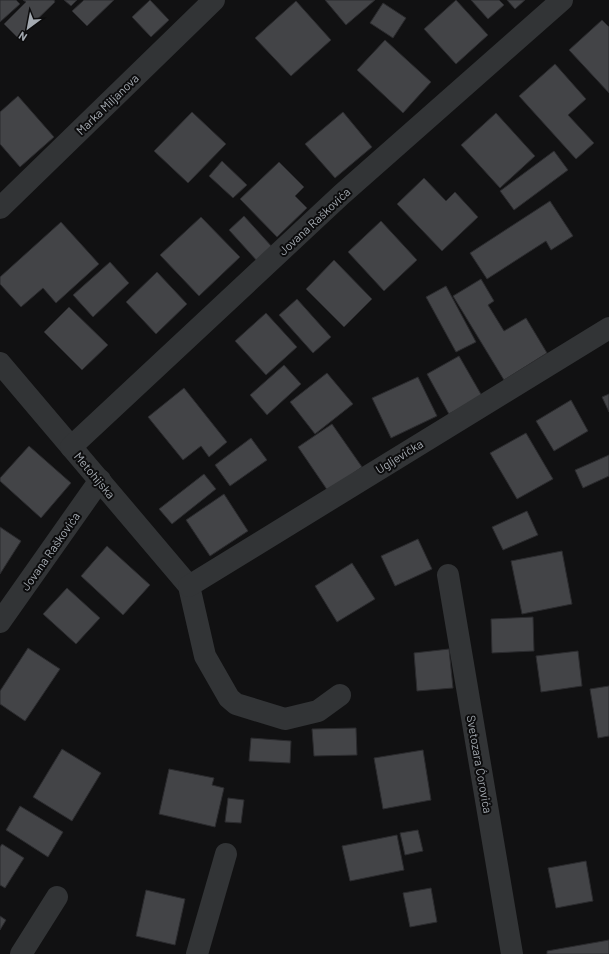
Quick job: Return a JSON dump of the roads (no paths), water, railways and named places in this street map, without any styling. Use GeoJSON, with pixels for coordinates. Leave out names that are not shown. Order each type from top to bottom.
{"type":"FeatureCollection","features":[{"type":"Feature","properties":{"kind":"street","name":"Marka Miljanova"},"geometry":{"type":"LineString","coordinates":[[0,208],[214,0]]}},
{"type":"Feature","properties":{"kind":"street","name":"Jovana Raškovića"},"geometry":{"type":"LineString","coordinates":[[71,447],[341,195],[562,0]]}},
{"type":"Feature","properties":{"kind":"street","name":"Ugljevička"},"geometry":{"type":"LineString","coordinates":[[189,586],[609,328]]}},
{"type":"Feature","properties":{"kind":"street","name":"Metohijska"},"geometry":{"type":"LineString","coordinates":[[0,364],[189,586]]}},
{"type":"Feature","properties":{"kind":"street","name":"Jovana Raškovića"},"geometry":{"type":"LineString","coordinates":[[0,622],[100,480]]}},
{"type":"Feature","properties":{"kind":"street","name":"Svetozara Ćorovića"},"geometry":{"type":"LineString","coordinates":[[448,575],[512,954]]}},
{"type":"Feature","properties":{"kind":"street"},"geometry":{"type":"LineString","coordinates":[[189,586],[205,656],[229,698],[236,704],[285,719],[318,711],[340,695]]}},
{"type":"Feature","properties":{"kind":"street"},"geometry":{"type":"LineString","coordinates":[[198,954],[226,854]]}},
{"type":"Feature","properties":{"kind":"street"},"geometry":{"type":"LineString","coordinates":[[21,954],[57,897]]}}]}
